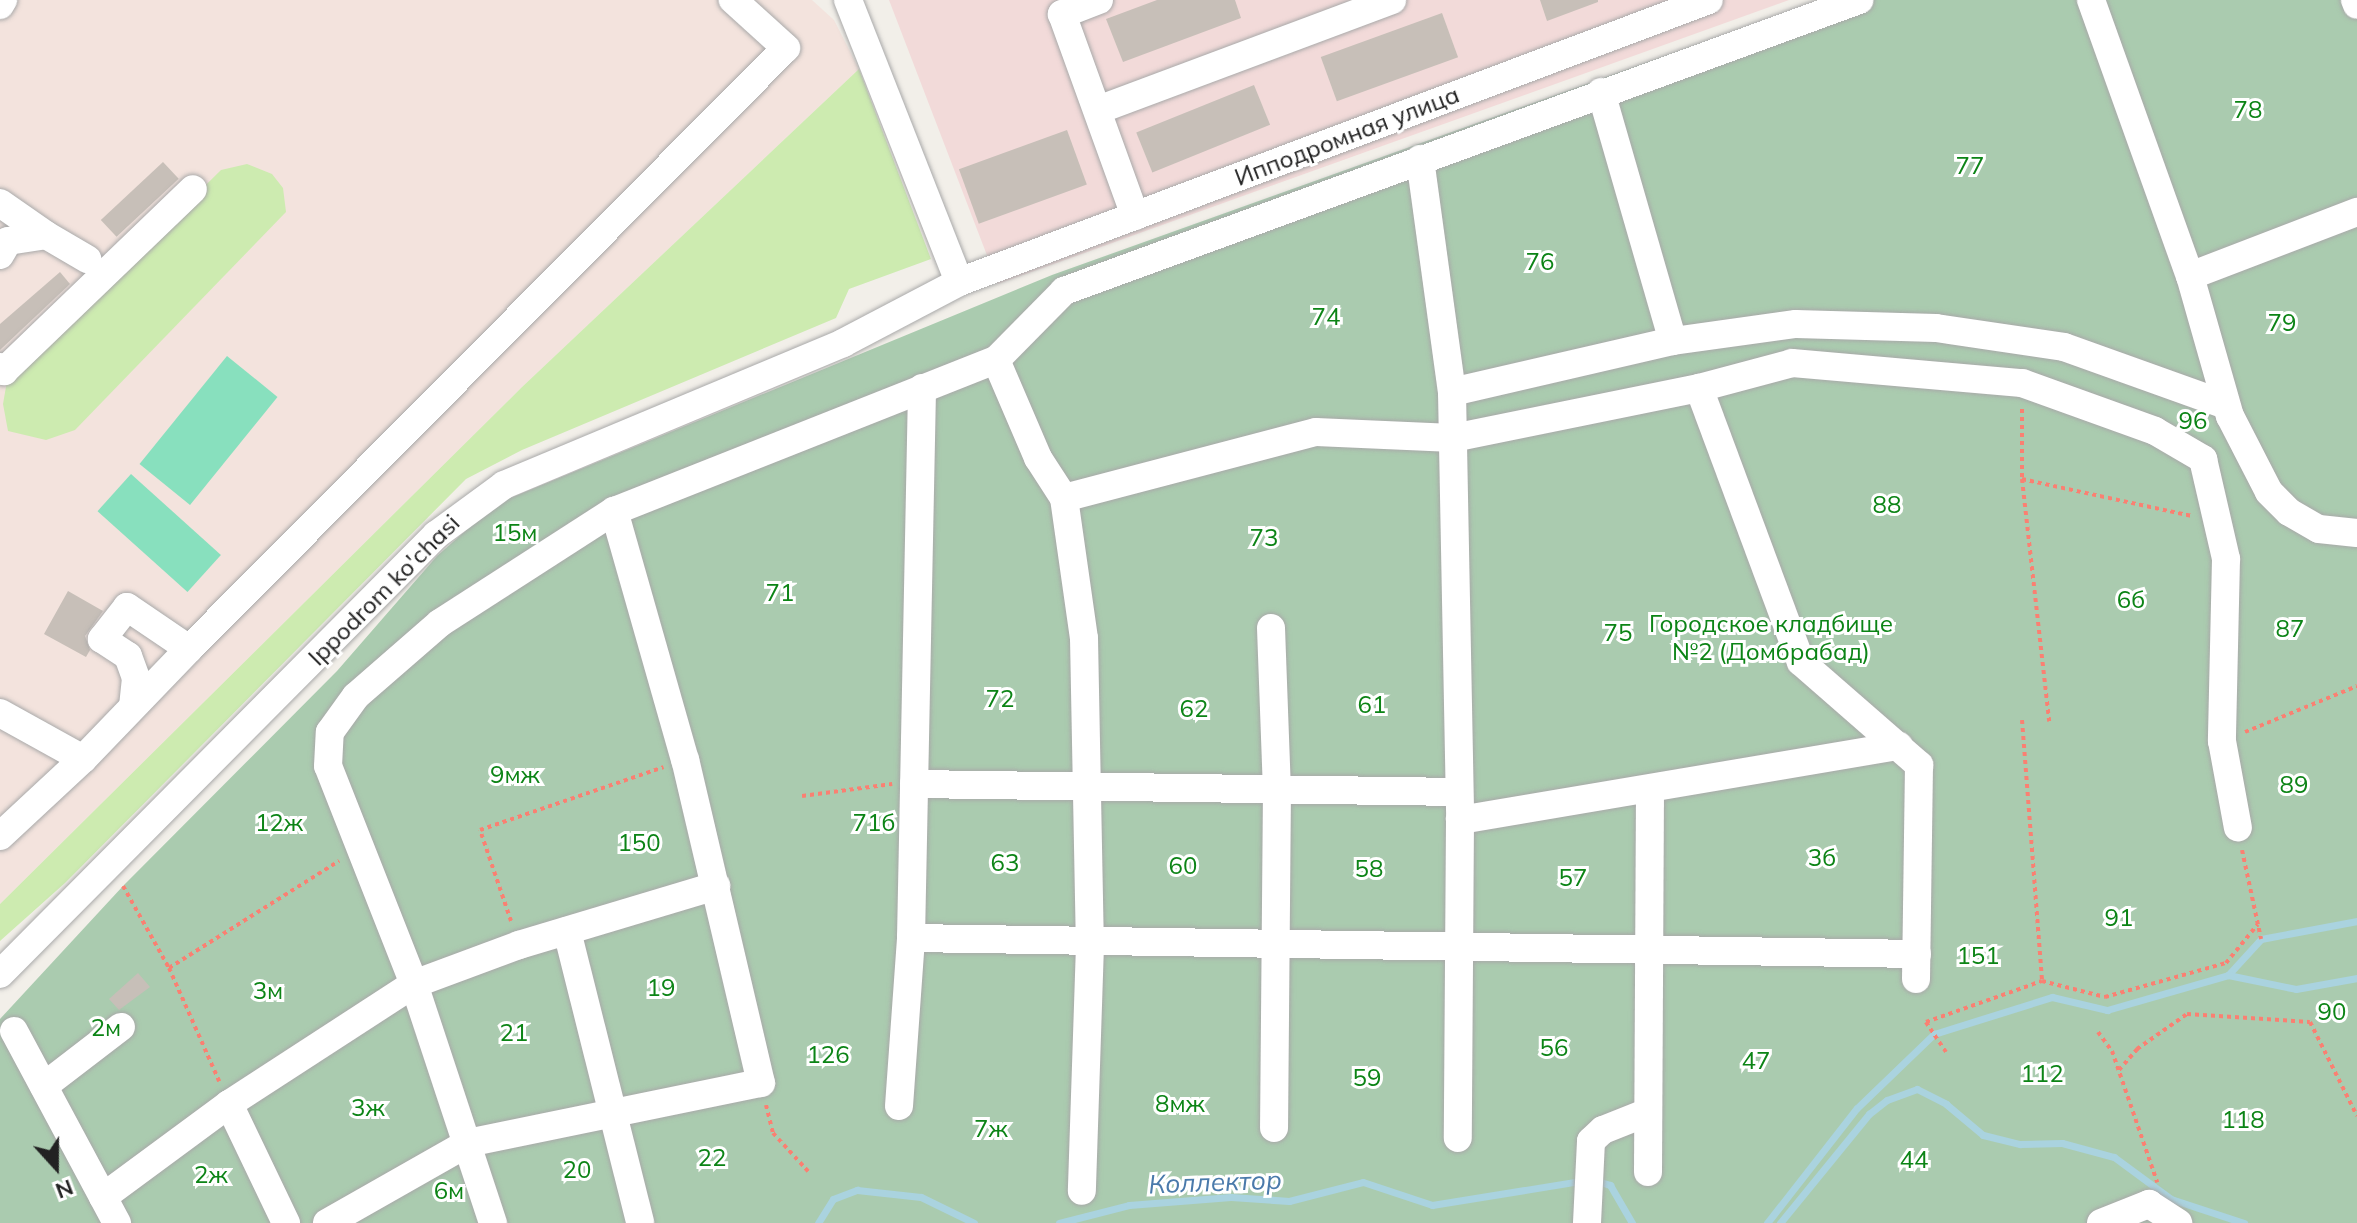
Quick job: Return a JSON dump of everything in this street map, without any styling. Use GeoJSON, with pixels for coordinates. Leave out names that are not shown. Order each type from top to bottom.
{"type":"FeatureCollection","features":[{"type":"Feature","properties":{"kind":"street"},"geometry":{"type":"LineString","coordinates":[[0,5],[3,0]]}},
{"type":"Feature","properties":{"kind":"street"},"geometry":{"type":"LineString","coordinates":[[0,836],[83,759],[786,48],[733,0]]}},
{"type":"Feature","properties":{"kind":"street"},"geometry":{"type":"LineString","coordinates":[[848,0],[972,276]]}},
{"type":"Feature","properties":{"kind":"street"},"geometry":{"type":"LineString","coordinates":[[1099,0],[1062,14],[1135,216]]}},
{"type":"Feature","properties":{"kind":"street"},"geometry":{"type":"LineString","coordinates":[[1098,110],[1392,0]]}},
{"type":"Feature","properties":{"kind":"street","name":"Ипподромная улица"},"geometry":{"type":"LineString","coordinates":[[972,276],[1709,0]]}},
{"type":"Feature","properties":{"kind":"street"},"geometry":{"type":"LineString","coordinates":[[493,1223],[414,984],[358,849],[328,766],[326,748],[337,721],[356,696],[440,623],[614,511],[996,360],[1064,291],[1859,0]]}},
{"type":"Feature","properties":{"kind":"street"},"geometry":{"type":"LineString","coordinates":[[2091,0],[2190,276],[2228,411],[2269,492],[2289,512],[2319,529],[2357,533]]}},
{"type":"Feature","properties":{"kind":"street"},"geometry":{"type":"LineString","coordinates":[[1601,92],[1673,341]]}},
{"type":"Feature","properties":{"kind":"street"},"geometry":{"type":"LineString","coordinates":[[1420,159],[1452,392],[1460,820],[1458,1138]]}},
{"type":"Feature","properties":{"kind":"street"},"geometry":{"type":"LineString","coordinates":[[0,367],[4,371],[90,272],[121,258],[193,189]]}},
{"type":"Feature","properties":{"kind":"street"},"geometry":{"type":"LineString","coordinates":[[0,203],[46,235],[90,272]]}},
{"type":"Feature","properties":{"kind":"street"},"geometry":{"type":"LineString","coordinates":[[2190,276],[2357,212]]}},
{"type":"Feature","properties":{"kind":"street"},"geometry":{"type":"LineString","coordinates":[[0,214],[4,248],[46,235]]}},
{"type":"Feature","properties":{"kind":"street","name":"Ippodrom ko'chasi"},"geometry":{"type":"LineString","coordinates":[[0,974],[436,535],[479,499],[529,473],[843,343],[972,276]]}},
{"type":"Feature","properties":{"kind":"street"},"geometry":{"type":"LineString","coordinates":[[1452,392],[1673,341],[1796,324],[1936,328],[2064,347],[2228,411]]}},
{"type":"Feature","properties":{"kind":"street"},"geometry":{"type":"LineString","coordinates":[[996,360],[1038,458],[1064,498],[1084,638],[1090,945],[1082,1191]]}},
{"type":"Feature","properties":{"kind":"street"},"geometry":{"type":"LineString","coordinates":[[1064,498],[1316,432],[1453,438],[1699,388],[1792,363],[2022,383],[2155,431],[2203,459]]}},
{"type":"Feature","properties":{"kind":"street"},"geometry":{"type":"LineString","coordinates":[[899,1106],[911,938],[922,388]]}},
{"type":"Feature","properties":{"kind":"street"},"geometry":{"type":"LineString","coordinates":[[911,938],[1090,945],[1646,953],[1916,967],[1919,765],[1801,662],[1699,388]]}},
{"type":"Feature","properties":{"kind":"street"},"geometry":{"type":"LineString","coordinates":[[2228,411],[2203,459],[2221,523],[2226,559],[2222,741],[2238,828]]}},
{"type":"Feature","properties":{"kind":"street"},"geometry":{"type":"LineString","coordinates":[[327,1223],[468,1143],[616,1110],[761,1083],[685,760],[614,511]]}},
{"type":"Feature","properties":{"kind":"street"},"geometry":{"type":"LineString","coordinates":[[133,706],[136,678],[128,656],[102,639],[127,607],[189,649]]}},
{"type":"Feature","properties":{"kind":"street"},"geometry":{"type":"LineString","coordinates":[[1271,628],[1277,788],[1274,1128]]}},
{"type":"Feature","properties":{"kind":"street"},"geometry":{"type":"LineString","coordinates":[[0,713],[83,759]]}},
{"type":"Feature","properties":{"kind":"street"},"geometry":{"type":"LineString","coordinates":[[1460,820],[1650,791],[1899,746]]}},
{"type":"Feature","properties":{"kind":"street"},"geometry":{"type":"LineString","coordinates":[[914,784],[1088,784],[1459,792]]}},
{"type":"Feature","properties":{"kind":"street"},"geometry":{"type":"LineString","coordinates":[[1648,1172],[1646,953],[1650,791]]}},
{"type":"Feature","properties":{"kind":"street"},"geometry":{"type":"LineString","coordinates":[[103,1197],[229,1104],[414,984],[519,945],[716,886]]}},
{"type":"Feature","properties":{"kind":"street"},"geometry":{"type":"LineString","coordinates":[[567,931],[616,1110],[640,1222]]}},
{"type":"Feature","properties":{"kind":"street"},"geometry":{"type":"LineString","coordinates":[[44,1086],[121,1027]]}},
{"type":"Feature","properties":{"kind":"street"},"geometry":{"type":"LineString","coordinates":[[14,1031],[117,1223]]}},
{"type":"Feature","properties":{"kind":"street"},"geometry":{"type":"LineString","coordinates":[[229,1104],[286,1223]]}},
{"type":"Feature","properties":{"kind":"street"},"geometry":{"type":"LineString","coordinates":[[1587,1210],[1591,1141],[1603,1130],[1648,1112]]}},
{"type":"Feature","properties":{"kind":"street"},"geometry":{"type":"LineString","coordinates":[[2113,1221],[2149,1204],[2178,1223]]}},
{"type":"Feature","properties":{"kind":"path"},"geometry":{"type":"LineString","coordinates":[[2022,383],[2022,479],[2049,721]]}},
{"type":"Feature","properties":{"kind":"path"},"geometry":{"type":"LineString","coordinates":[[2022,479],[2221,523]]}},
{"type":"Feature","properties":{"kind":"path"},"geometry":{"type":"LineString","coordinates":[[2222,741],[2357,686]]}},
{"type":"Feature","properties":{"kind":"path"},"geometry":{"type":"LineString","coordinates":[[2022,720],[2042,981]]}},
{"type":"Feature","properties":{"kind":"path"},"geometry":{"type":"LineString","coordinates":[[519,945],[480,830],[685,760]]}},
{"type":"Feature","properties":{"kind":"path"},"geometry":{"type":"LineString","coordinates":[[802,796],[862,784],[914,784]]}},
{"type":"Feature","properties":{"kind":"path"},"geometry":{"type":"LineString","coordinates":[[2238,828],[2261,939]]}},
{"type":"Feature","properties":{"kind":"path"},"geometry":{"type":"LineString","coordinates":[[169,968],[358,849]]}},
{"type":"Feature","properties":{"kind":"path"},"geometry":{"type":"LineString","coordinates":[[123,886],[169,968],[229,1104]]}},
{"type":"Feature","properties":{"kind":"path"},"geometry":{"type":"LineString","coordinates":[[1946,1052],[1926,1022],[2042,981],[2105,997],[2226,963],[2258,924]]}},
{"type":"Feature","properties":{"kind":"path"},"geometry":{"type":"LineString","coordinates":[[2119,1070],[2137,1049],[2187,1014],[2310,1022],[2357,1116]]}},
{"type":"Feature","properties":{"kind":"path"},"geometry":{"type":"LineString","coordinates":[[2098,1032],[2119,1070],[2159,1189]]}},
{"type":"Feature","properties":{"kind":"path"},"geometry":{"type":"LineString","coordinates":[[773,1133],[808,1171]]}},
{"type":"Feature","properties":{"kind":"shaded area"},"geometry":{"type":"Polygon","coordinates":[[[0,0],[812,0],[834,20],[859,69],[521,388],[0,904],[0,0]]]}},
{"type":"Feature","properties":{"kind":"shaded area"},"geometry":{"type":"Polygon","coordinates":[[[889,0],[1789,0],[998,284],[889,0]]]}},
{"type":"Feature","properties":{"kind":"green space","name":"Городское кладбище №2 (Домбрабад)"},"geometry":{"type":"Polygon","coordinates":[[[1821,0],[2357,0],[2357,1223],[0,1223],[0,1019],[123,886],[337,671],[437,556],[496,504],[1052,275],[1821,0]]]}},
{"type":"Feature","properties":{"kind":"green space"},"geometry":{"type":"Polygon","coordinates":[[[859,69],[931,259],[849,289],[836,318],[522,450],[466,479],[65,883],[0,941],[0,904],[521,388],[859,69]]]}},
{"type":"Feature","properties":{"kind":"green space"},"geometry":{"type":"Polygon","coordinates":[[[247,164],[272,174],[283,188],[286,212],[75,430],[46,440],[8,431],[3,404],[7,381],[221,170],[247,164]]]}},
{"type":"Feature","properties":{"kind":"green space"},"geometry":{"type":"Polygon","coordinates":[[[227,356],[278,397],[190,505],[140,464],[227,356]]]}},
{"type":"Feature","properties":{"kind":"green space"},"geometry":{"type":"Polygon","coordinates":[[[131,474],[221,555],[187,592],[98,511],[131,474]]]}},
{"type":"Feature","properties":{"kind":"building"},"geometry":{"type":"Polygon","coordinates":[[[1157,0],[1235,0],[1241,18],[1123,62],[1106,19],[1157,0]]]}},
{"type":"Feature","properties":{"kind":"building"},"geometry":{"type":"Polygon","coordinates":[[[1540,0],[1598,0],[1598,2],[1547,21],[1540,0]]]}},
{"type":"Feature","properties":{"kind":"building"},"geometry":{"type":"Polygon","coordinates":[[[1442,13],[1458,57],[1337,101],[1321,57],[1442,13]]]}},
{"type":"Feature","properties":{"kind":"building"},"geometry":{"type":"Polygon","coordinates":[[[1254,85],[1270,125],[1152,172],[1136,133],[1254,85]]]}},
{"type":"Feature","properties":{"kind":"building"},"geometry":{"type":"Polygon","coordinates":[[[1067,130],[1087,185],[979,224],[959,169],[1067,130]]]}},
{"type":"Feature","properties":{"kind":"building"},"geometry":{"type":"Polygon","coordinates":[[[163,162],[179,179],[117,237],[101,220],[163,162]]]}},
{"type":"Feature","properties":{"kind":"building"},"geometry":{"type":"Polygon","coordinates":[[[60,272],[70,284],[0,350],[0,324],[60,272]]]}},
{"type":"Feature","properties":{"kind":"building"},"geometry":{"type":"Polygon","coordinates":[[[68,591],[103,611],[85,636],[90,650],[86,657],[44,634],[68,591]]]}},
{"type":"Feature","properties":{"kind":"building"},"geometry":{"type":"Polygon","coordinates":[[[138,973],[150,987],[119,1010],[109,999],[138,973]]]}},
{"type":"Feature","properties":{"kind":"waterway"},"geometry":{"type":"LineString","coordinates":[[2228,975],[2261,939],[2357,921]]}},
{"type":"Feature","properties":{"kind":"waterway"},"geometry":{"type":"LineString","coordinates":[[1767,1223],[1857,1108],[1934,1034],[2052,997],[2107,1010],[2228,975],[2296,989],[2357,978]]}},
{"type":"Feature","properties":{"kind":"waterway"},"geometry":{"type":"LineString","coordinates":[[1780,1223],[1869,1114],[1887,1100],[1917,1089],[1946,1104],[1983,1135],[2020,1144],[2062,1143],[2114,1157],[2171,1199],[2244,1223]]}},
{"type":"Feature","properties":{"kind":"waterway","name":"Коллектор"},"geometry":{"type":"LineString","coordinates":[[1059,1223],[1129,1205],[1231,1197],[1289,1201],[1363,1182],[1432,1205],[1581,1181]]}},
{"type":"Feature","properties":{"kind":"waterway","name":"Коллектор"},"geometry":{"type":"LineString","coordinates":[[1597,1181],[1610,1185],[1632,1223]]}},
{"type":"Feature","properties":{"kind":"waterway","name":"Коллектор"},"geometry":{"type":"LineString","coordinates":[[818,1223],[833,1199],[857,1190],[921,1197],[974,1223]]}},
{"type":"Feature","properties":{"kind":"park label","name":"78"},"geometry":{"type":"Point","coordinates":[2248,110]}},
{"type":"Feature","properties":{"kind":"park label","name":"77"},"geometry":{"type":"Point","coordinates":[1970,166]}},
{"type":"Feature","properties":{"kind":"park label","name":"76"},"geometry":{"type":"Point","coordinates":[1540,262]}},
{"type":"Feature","properties":{"kind":"park label","name":"74"},"geometry":{"type":"Point","coordinates":[1326,317]}},
{"type":"Feature","properties":{"kind":"park label","name":"79"},"geometry":{"type":"Point","coordinates":[2282,323]}},
{"type":"Feature","properties":{"kind":"park label","name":"96"},"geometry":{"type":"Point","coordinates":[2193,421]}},
{"type":"Feature","properties":{"kind":"park label","name":"88"},"geometry":{"type":"Point","coordinates":[1887,505]}},
{"type":"Feature","properties":{"kind":"park label","name":"15м"},"geometry":{"type":"Point","coordinates":[515,533]}},
{"type":"Feature","properties":{"kind":"park label","name":"73"},"geometry":{"type":"Point","coordinates":[1264,538]}},
{"type":"Feature","properties":{"kind":"park label","name":"71"},"geometry":{"type":"Point","coordinates":[780,593]}},
{"type":"Feature","properties":{"kind":"park label","name":"6б"},"geometry":{"type":"Point","coordinates":[2131,600]}},
{"type":"Feature","properties":{"kind":"park label","name":"87"},"geometry":{"type":"Point","coordinates":[2290,629]}},
{"type":"Feature","properties":{"kind":"park label","name":"75"},"geometry":{"type":"Point","coordinates":[1618,633]}},
{"type":"Feature","properties":{"kind":"park label","name":"72"},"geometry":{"type":"Point","coordinates":[1000,699]}},
{"type":"Feature","properties":{"kind":"park label","name":"61"},"geometry":{"type":"Point","coordinates":[1372,705]}},
{"type":"Feature","properties":{"kind":"park label","name":"62"},"geometry":{"type":"Point","coordinates":[1194,709]}},
{"type":"Feature","properties":{"kind":"park label","name":"9мж"},"geometry":{"type":"Point","coordinates":[515,775]}},
{"type":"Feature","properties":{"kind":"park label","name":"89"},"geometry":{"type":"Point","coordinates":[2294,785]}},
{"type":"Feature","properties":{"kind":"park label","name":"12ж"},"geometry":{"type":"Point","coordinates":[279,823]}},
{"type":"Feature","properties":{"kind":"park label","name":"71б"},"geometry":{"type":"Point","coordinates":[874,823]}},
{"type":"Feature","properties":{"kind":"park label","name":"150"},"geometry":{"type":"Point","coordinates":[639,843]}},
{"type":"Feature","properties":{"kind":"park label","name":"3б"},"geometry":{"type":"Point","coordinates":[1822,858]}},
{"type":"Feature","properties":{"kind":"park label","name":"63"},"geometry":{"type":"Point","coordinates":[1005,863]}},
{"type":"Feature","properties":{"kind":"park label","name":"60"},"geometry":{"type":"Point","coordinates":[1183,866]}},
{"type":"Feature","properties":{"kind":"park label","name":"58"},"geometry":{"type":"Point","coordinates":[1369,869]}},
{"type":"Feature","properties":{"kind":"park label","name":"57"},"geometry":{"type":"Point","coordinates":[1573,878]}},
{"type":"Feature","properties":{"kind":"park label","name":"91"},"geometry":{"type":"Point","coordinates":[2119,918]}},
{"type":"Feature","properties":{"kind":"park label","name":"151"},"geometry":{"type":"Point","coordinates":[1978,956]}},
{"type":"Feature","properties":{"kind":"park label","name":"19"},"geometry":{"type":"Point","coordinates":[661,988]}},
{"type":"Feature","properties":{"kind":"park label","name":"3м"},"geometry":{"type":"Point","coordinates":[268,991]}},
{"type":"Feature","properties":{"kind":"park label","name":"90"},"geometry":{"type":"Point","coordinates":[2332,1012]}},
{"type":"Feature","properties":{"kind":"park label","name":"2м"},"geometry":{"type":"Point","coordinates":[106,1028]}},
{"type":"Feature","properties":{"kind":"park label","name":"21"},"geometry":{"type":"Point","coordinates":[514,1033]}},
{"type":"Feature","properties":{"kind":"park label","name":"56"},"geometry":{"type":"Point","coordinates":[1554,1048]}},
{"type":"Feature","properties":{"kind":"park label","name":"126"},"geometry":{"type":"Point","coordinates":[828,1055]}},
{"type":"Feature","properties":{"kind":"park label","name":"47"},"geometry":{"type":"Point","coordinates":[1756,1061]}},
{"type":"Feature","properties":{"kind":"park label","name":"112"},"geometry":{"type":"Point","coordinates":[2042,1074]}},
{"type":"Feature","properties":{"kind":"park label","name":"59"},"geometry":{"type":"Point","coordinates":[1367,1078]}},
{"type":"Feature","properties":{"kind":"park label","name":"8мж"},"geometry":{"type":"Point","coordinates":[1180,1104]}},
{"type":"Feature","properties":{"kind":"park label","name":"3ж"},"geometry":{"type":"Point","coordinates":[368,1108]}},
{"type":"Feature","properties":{"kind":"park label","name":"118"},"geometry":{"type":"Point","coordinates":[2243,1120]}},
{"type":"Feature","properties":{"kind":"park label","name":"7ж"},"geometry":{"type":"Point","coordinates":[991,1129]}},
{"type":"Feature","properties":{"kind":"park label","name":"22"},"geometry":{"type":"Point","coordinates":[712,1158]}},
{"type":"Feature","properties":{"kind":"park label","name":"44"},"geometry":{"type":"Point","coordinates":[1914,1160]}},
{"type":"Feature","properties":{"kind":"park label","name":"20"},"geometry":{"type":"Point","coordinates":[577,1170]}},
{"type":"Feature","properties":{"kind":"park label","name":"2ж"},"geometry":{"type":"Point","coordinates":[211,1175]}},
{"type":"Feature","properties":{"kind":"park label","name":"6м"},"geometry":{"type":"Point","coordinates":[449,1191]}}]}
